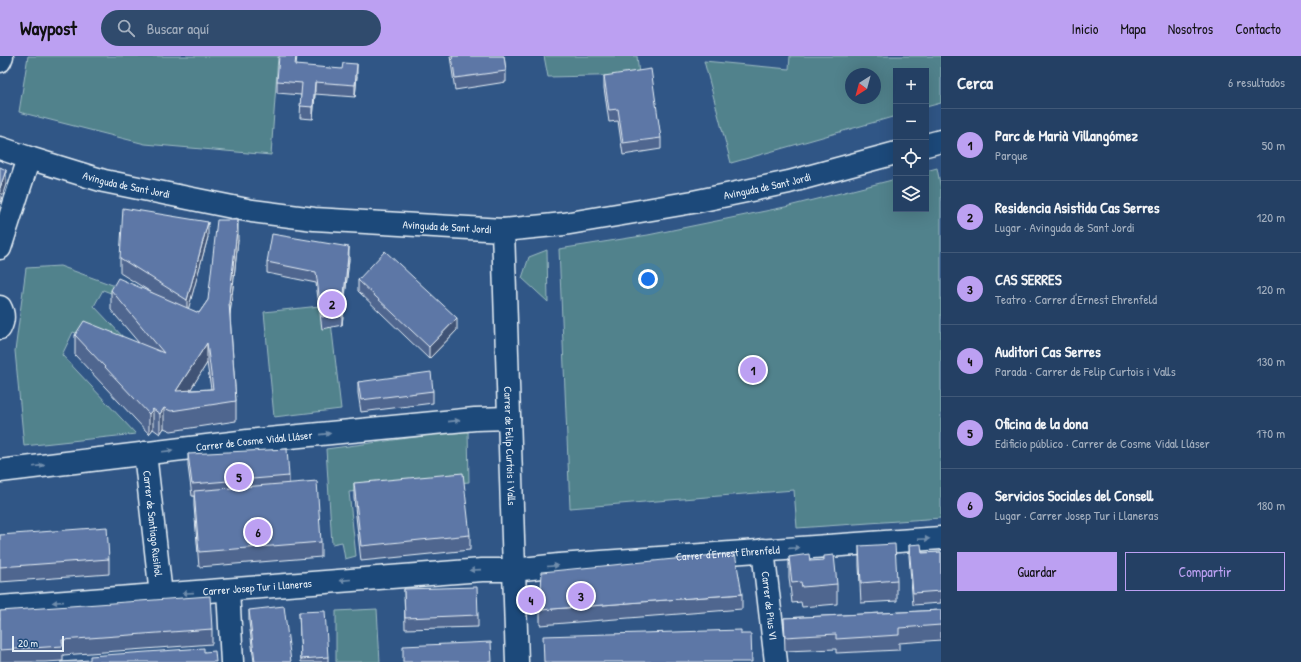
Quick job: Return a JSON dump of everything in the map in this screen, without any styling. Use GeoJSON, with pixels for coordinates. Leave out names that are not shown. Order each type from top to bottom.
{"type":"FeatureCollection","features":[{"type":"Feature","properties":{"kind":"street"},"geometry":{"type":"LineString","coordinates":[[0,61],[2,56]]}},
{"type":"Feature","properties":{"kind":"street"},"geometry":{"type":"LineString","coordinates":[[929,144],[941,141]]}},
{"type":"Feature","properties":{"kind":"street","name":"Avinguda de Sant Jordi"},"geometry":{"type":"LineString","coordinates":[[0,148],[104,181],[252,211],[314,219],[503,230],[564,224],[693,202],[789,182],[893,154]]}},
{"type":"Feature","properties":{"kind":"street"},"geometry":{"type":"LineString","coordinates":[[0,248],[29,158]]}},
{"type":"Feature","properties":{"kind":"street","name":"Carrer de Felip Curtois i Valls"},"geometry":{"type":"LineString","coordinates":[[503,230],[517,662]]}},
{"type":"Feature","properties":{"kind":"street"},"geometry":{"type":"LineString","coordinates":[[0,307],[3,318],[0,328]]}},
{"type":"Feature","properties":{"kind":"street","name":"Carrer de Cosme Vidal Lláser"},"geometry":{"type":"LineString","coordinates":[[0,471],[256,440],[475,419],[509,418]]}},
{"type":"Feature","properties":{"kind":"street","name":"Carrer de Santiago Rusiñol"},"geometry":{"type":"LineString","coordinates":[[145,453],[161,595]]}},
{"type":"Feature","properties":{"kind":"street","name":"Carrer d'Ernest Ehrenfeld"},"geometry":{"type":"LineString","coordinates":[[514,570],[559,565],[941,538]]}},
{"type":"Feature","properties":{"kind":"street","name":"Carrer de Pius VI"},"geometry":{"type":"LineString","coordinates":[[763,550],[776,662]]}},
{"type":"Feature","properties":{"kind":"street","name":"Carrer Josep Tur i Llaneras"},"geometry":{"type":"LineString","coordinates":[[0,607],[482,570],[514,570]]}},
{"type":"Feature","properties":{"kind":"street"},"geometry":{"type":"LineString","coordinates":[[228,590],[232,662]]}},
{"type":"Feature","properties":{"kind":"green space"},"geometry":{"type":"Polygon","coordinates":[[[28,56],[278,56],[271,155],[145,144],[19,112],[28,56]]]}},
{"type":"Feature","properties":{"kind":"green space"},"geometry":{"type":"Polygon","coordinates":[[[544,56],[637,56],[639,75],[548,77],[544,56]]]}},
{"type":"Feature","properties":{"kind":"green space"},"geometry":{"type":"Polygon","coordinates":[[[790,56],[941,56],[941,103],[929,106],[929,68],[893,68],[893,117],[731,163],[704,61],[789,69],[790,56]]]}},
{"type":"Feature","properties":{"kind":"green space"},"geometry":{"type":"Polygon","coordinates":[[[937,168],[941,189],[941,518],[797,528],[794,490],[570,508],[559,249],[648,235],[785,207],[893,180],[893,212],[929,212],[929,170],[937,168]]]}},
{"type":"Feature","properties":{"kind":"green space"},"geometry":{"type":"Polygon","coordinates":[[[547,250],[548,302],[522,278],[529,257],[547,250]]]}},
{"type":"Feature","properties":{"kind":"green space"},"geometry":{"type":"Polygon","coordinates":[[[60,266],[154,300],[168,315],[103,290],[94,306],[142,357],[73,332],[62,355],[136,434],[24,446],[15,351],[26,268],[60,266]]]}},
{"type":"Feature","properties":{"kind":"green space"},"geometry":{"type":"Polygon","coordinates":[[[329,305],[341,409],[274,417],[264,312],[329,305]]]}},
{"type":"Feature","properties":{"kind":"green space"},"geometry":{"type":"Polygon","coordinates":[[[468,430],[469,482],[349,492],[356,556],[345,559],[342,542],[332,544],[326,449],[468,430]]]}},
{"type":"Feature","properties":{"kind":"green space"},"geometry":{"type":"Polygon","coordinates":[[[377,609],[380,662],[336,662],[336,611],[377,609]]]}},
{"type":"Feature","properties":{"kind":"building"},"geometry":{"type":"Polygon","coordinates":[[[279,56],[296,56],[295,65],[342,69],[343,63],[357,64],[355,85],[315,82],[313,107],[300,106],[302,83],[277,81],[279,56]]]}},
{"type":"Feature","properties":{"kind":"building"},"geometry":{"type":"Polygon","coordinates":[[[452,56],[504,56],[506,71],[455,78],[452,56]]]}},
{"type":"Feature","properties":{"kind":"building"},"geometry":{"type":"Polygon","coordinates":[[[651,69],[661,138],[623,143],[618,109],[609,110],[604,76],[651,69]]]}},
{"type":"Feature","properties":{"kind":"building"},"geometry":{"type":"Polygon","coordinates":[[[0,167],[6,170],[0,188],[0,167]]]}},
{"type":"Feature","properties":{"kind":"building"},"geometry":{"type":"Polygon","coordinates":[[[123,208],[208,222],[187,300],[120,258],[123,208]]]}},
{"type":"Feature","properties":{"kind":"building"},"geometry":{"type":"Polygon","coordinates":[[[217,220],[238,220],[229,303],[236,401],[171,411],[164,408],[160,414],[153,409],[149,414],[75,335],[84,321],[164,353],[111,290],[118,278],[199,313],[208,300],[217,220]],[[207,343],[176,391],[213,389],[207,343]]]}},
{"type":"Feature","properties":{"kind":"building"},"geometry":{"type":"Polygon","coordinates":[[[272,234],[349,247],[342,313],[322,317],[316,272],[267,262],[272,234]]]}},
{"type":"Feature","properties":{"kind":"building"},"geometry":{"type":"Polygon","coordinates":[[[385,251],[457,318],[429,347],[358,280],[385,251]]]}},
{"type":"Feature","properties":{"kind":"building"},"geometry":{"type":"Polygon","coordinates":[[[431,372],[433,391],[361,400],[358,382],[431,372]]]}},
{"type":"Feature","properties":{"kind":"building"},"geometry":{"type":"Polygon","coordinates":[[[287,449],[289,476],[192,484],[188,454],[287,449]]]}},
{"type":"Feature","properties":{"kind":"building"},"geometry":{"type":"Polygon","coordinates":[[[463,473],[470,535],[361,546],[354,483],[463,473]]]}},
{"type":"Feature","properties":{"kind":"building"},"geometry":{"type":"Polygon","coordinates":[[[317,481],[321,542],[199,552],[194,491],[317,481]]]}},
{"type":"Feature","properties":{"kind":"building"},"geometry":{"type":"Polygon","coordinates":[[[107,527],[109,559],[0,567],[0,535],[107,527]]]}},
{"type":"Feature","properties":{"kind":"building"},"geometry":{"type":"Polygon","coordinates":[[[895,544],[897,580],[861,583],[859,546],[895,544]]]}},
{"type":"Feature","properties":{"kind":"building"},"geometry":{"type":"Polygon","coordinates":[[[921,544],[922,553],[941,552],[941,591],[913,593],[909,545],[921,544]]]}},
{"type":"Feature","properties":{"kind":"building"},"geometry":{"type":"Polygon","coordinates":[[[735,553],[742,594],[540,610],[542,572],[735,553]]]}},
{"type":"Feature","properties":{"kind":"building"},"geometry":{"type":"Polygon","coordinates":[[[809,554],[810,561],[824,560],[824,556],[834,555],[837,584],[802,587],[801,582],[792,583],[789,557],[809,554]]]}},
{"type":"Feature","properties":{"kind":"building"},"geometry":{"type":"Polygon","coordinates":[[[477,587],[478,615],[405,618],[404,589],[477,587]]]}},
{"type":"Feature","properties":{"kind":"building"},"geometry":{"type":"Polygon","coordinates":[[[210,596],[212,629],[62,640],[63,646],[0,650],[0,611],[210,596]]]}},
{"type":"Feature","properties":{"kind":"building"},"geometry":{"type":"Polygon","coordinates":[[[284,606],[291,662],[255,662],[249,610],[284,606]]]}},
{"type":"Feature","properties":{"kind":"building"},"geometry":{"type":"Polygon","coordinates":[[[941,610],[941,625],[899,628],[899,635],[836,639],[836,634],[785,637],[784,618],[941,610]]]}},
{"type":"Feature","properties":{"kind":"building"},"geometry":{"type":"Polygon","coordinates":[[[325,611],[328,657],[301,659],[299,612],[325,611]]]}},
{"type":"Feature","properties":{"kind":"building"},"geometry":{"type":"Polygon","coordinates":[[[741,630],[741,634],[751,634],[752,662],[544,662],[543,636],[741,630]]]}},
{"type":"Feature","properties":{"kind":"building"},"geometry":{"type":"Polygon","coordinates":[[[491,642],[492,662],[403,662],[403,646],[491,642]]]}},
{"type":"Feature","properties":{"kind":"building"},"geometry":{"type":"Polygon","coordinates":[[[204,648],[204,652],[215,651],[216,662],[60,662],[90,660],[90,656],[204,648]]]}},
{"type":"Feature","properties":{"kind":"place","name":"Residencia Asistida Cas Serres"},"geometry":{"type":"Point","coordinates":[332,304]}},
{"type":"Feature","properties":{"kind":"place","name":"Parc de Marià Villangómez"},"geometry":{"type":"Point","coordinates":[753,370]}},
{"type":"Feature","properties":{"kind":"place","name":"Oficina de la dona"},"geometry":{"type":"Point","coordinates":[239,477]}},
{"type":"Feature","properties":{"kind":"place","name":"Servicios Sociales del Consell"},"geometry":{"type":"Point","coordinates":[258,532]}},
{"type":"Feature","properties":{"kind":"place","name":"CAS SERRES"},"geometry":{"type":"Point","coordinates":[581,596]}},
{"type":"Feature","properties":{"kind":"place","name":"Auditori Cas Serres"},"geometry":{"type":"Point","coordinates":[531,600]}}]}
